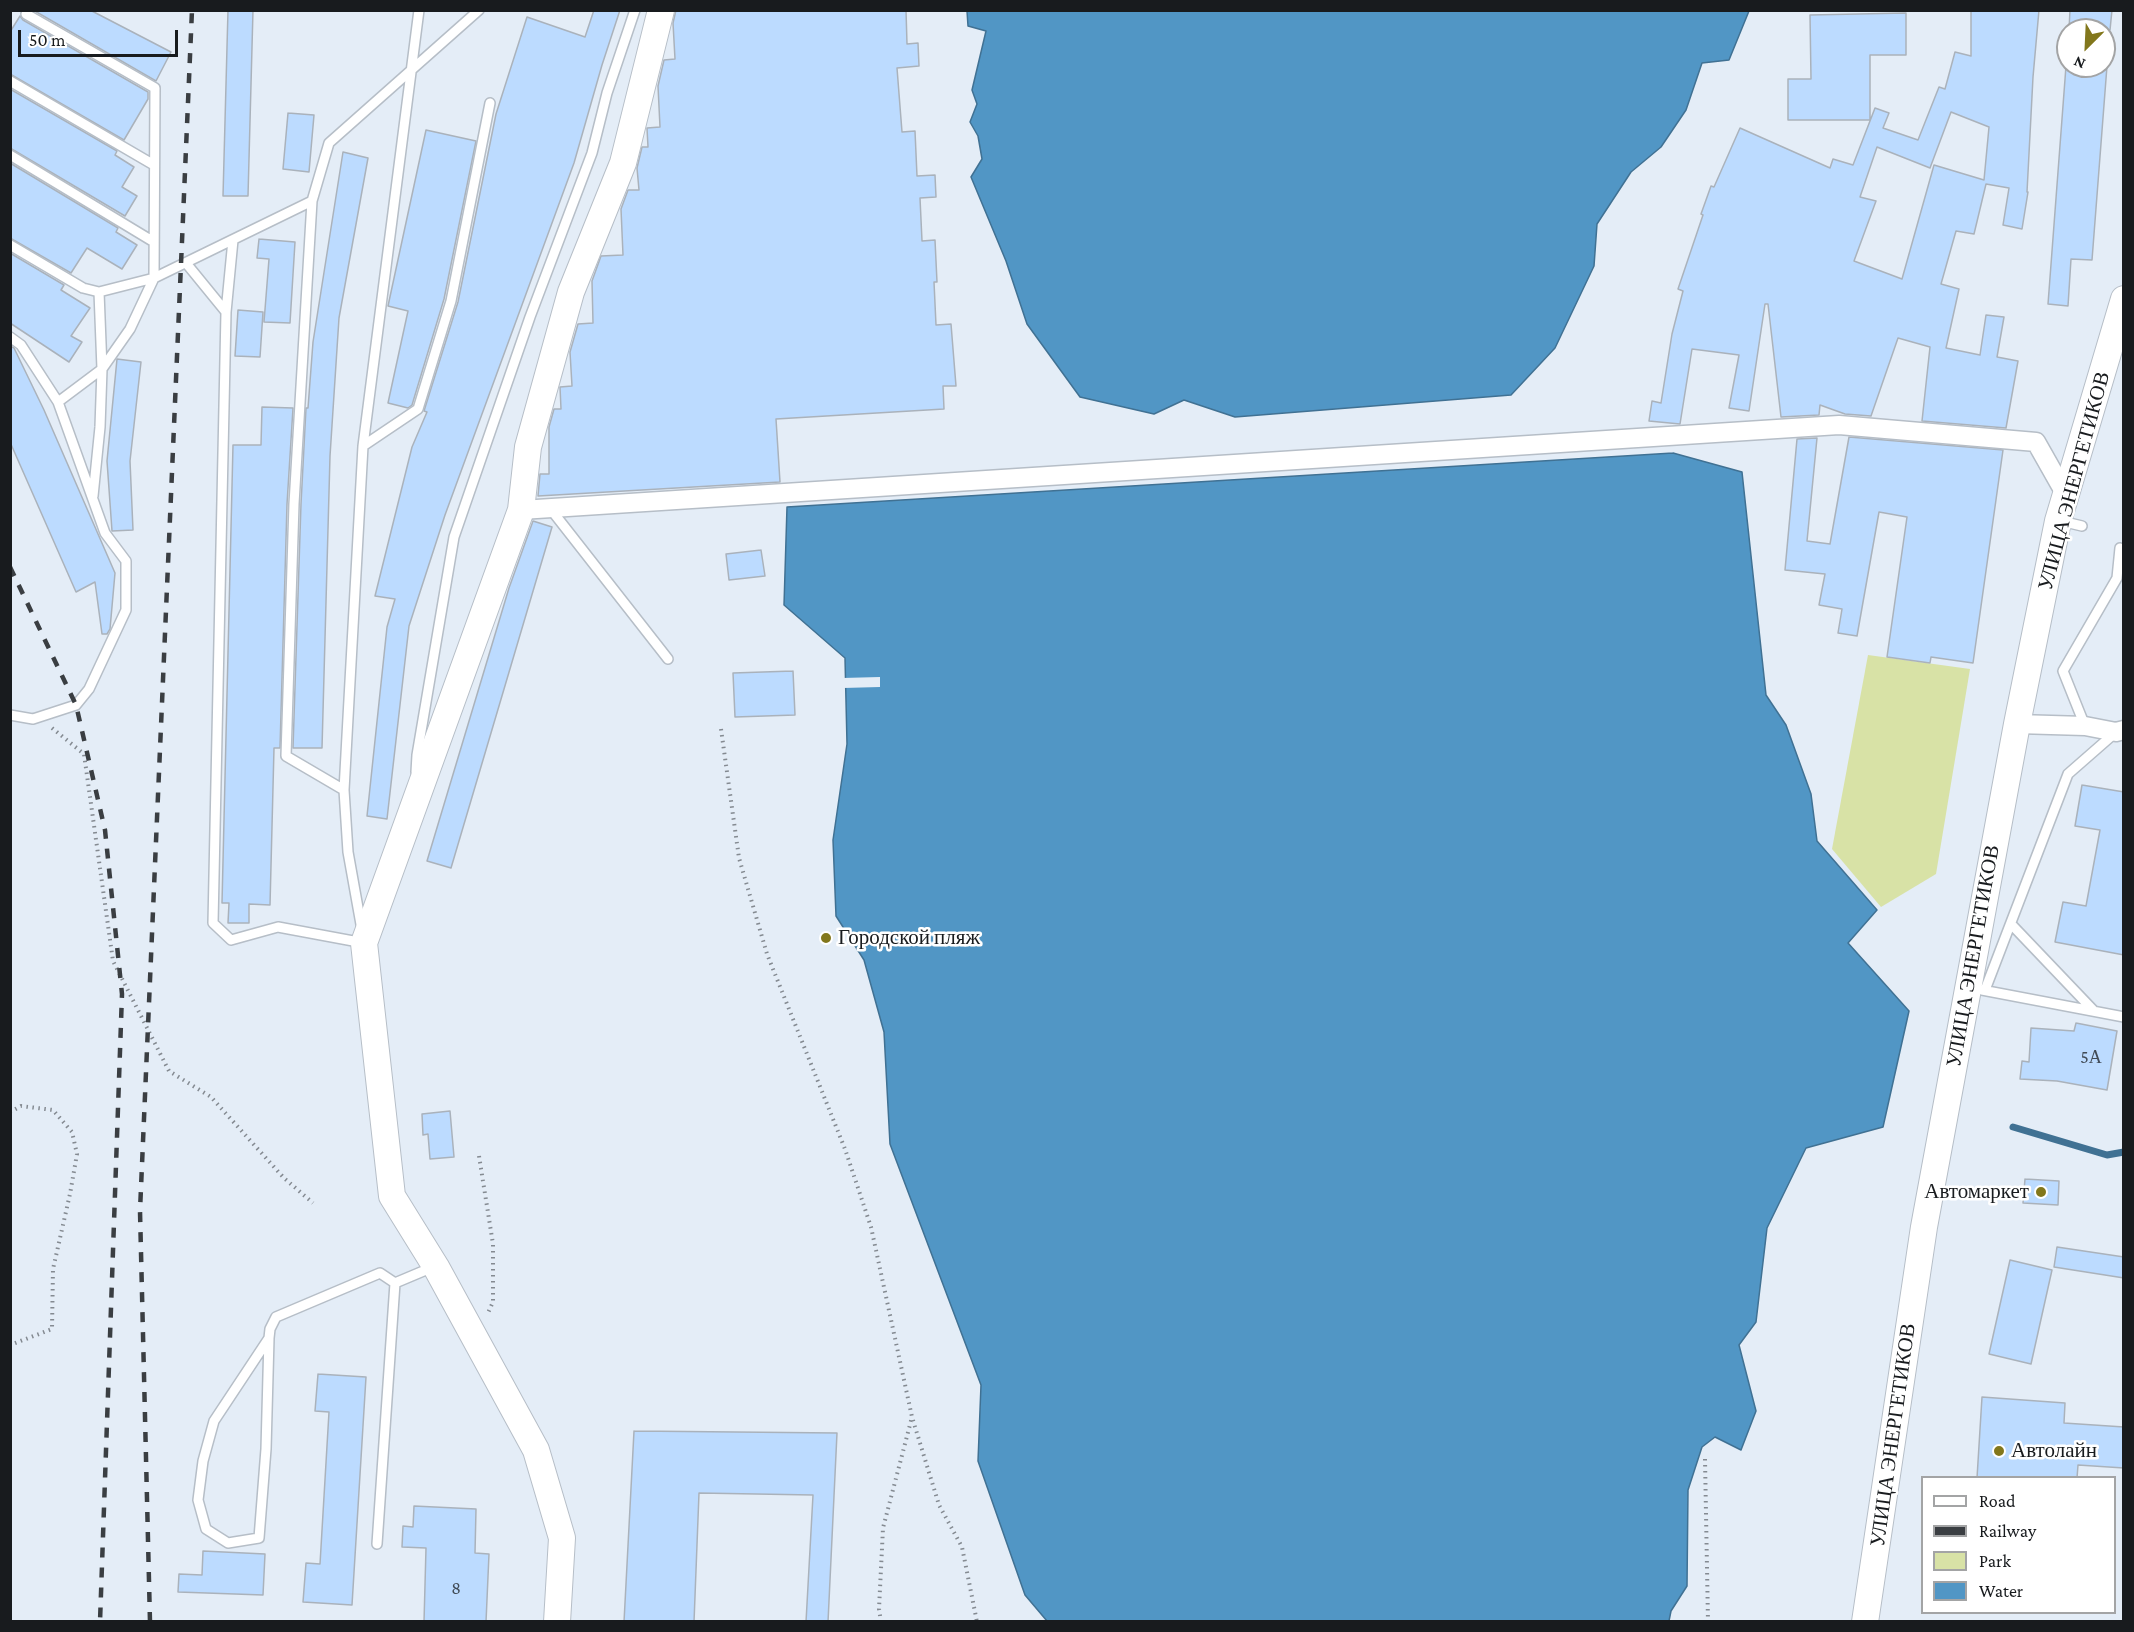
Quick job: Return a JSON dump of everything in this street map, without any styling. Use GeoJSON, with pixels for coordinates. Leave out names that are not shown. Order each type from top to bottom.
{"type":"FeatureCollection","features":[{"type":"Feature","properties":{"kind":"street"},"geometry":{"type":"LineString","coordinates":[[557,1622],[562,1538],[536,1450],[436,1267],[392,1196],[364,943],[521,510],[528,447],[571,292],[623,163],[661,10]]}},
{"type":"Feature","properties":{"kind":"street","name":"УЛИЦА ЭНЕРГЕТИКОВ"},"geometry":{"type":"LineString","coordinates":[[1865,1622],[1924,1227],[1976,989],[2017,724],[2070,524],[2066,495],[2124,299]]}},
{"type":"Feature","properties":{"kind":"street"},"geometry":{"type":"LineString","coordinates":[[521,510],[1839,425],[2036,442],[2066,495]]}},
{"type":"Feature","properties":{"kind":"street"},"geometry":{"type":"LineString","coordinates":[[2017,724],[2085,726],[2120,731]]}},
{"type":"Feature","properties":{"kind":"lane"},"geometry":{"type":"LineString","coordinates":[[233,240],[226,312],[213,923],[231,940],[278,927],[364,943],[348,852],[344,790],[363,446],[419,10]]}},
{"type":"Feature","properties":{"kind":"lane"},"geometry":{"type":"LineString","coordinates":[[344,790],[286,756],[294,504],[312,201],[328,143],[480,10]]}},
{"type":"Feature","properties":{"kind":"lane"},"geometry":{"type":"LineString","coordinates":[[416,800],[417,755],[454,537],[530,317],[592,153],[607,93],[635,10]]}},
{"type":"Feature","properties":{"kind":"lane"},"geometry":{"type":"LineString","coordinates":[[26,14],[155,88],[154,278],[130,329],[102,369],[58,402]]}},
{"type":"Feature","properties":{"kind":"lane"},"geometry":{"type":"LineString","coordinates":[[10,81],[154,165]]}},
{"type":"Feature","properties":{"kind":"lane"},"geometry":{"type":"LineString","coordinates":[[363,446],[418,410],[451,301],[490,103]]}},
{"type":"Feature","properties":{"kind":"lane"},"geometry":{"type":"LineString","coordinates":[[10,155],[154,242]]}},
{"type":"Feature","properties":{"kind":"lane"},"geometry":{"type":"LineString","coordinates":[[10,245],[83,288],[99,292],[154,278],[312,201]]}},
{"type":"Feature","properties":{"kind":"lane"},"geometry":{"type":"LineString","coordinates":[[186,262],[226,312]]}},
{"type":"Feature","properties":{"kind":"lane"},"geometry":{"type":"LineString","coordinates":[[92,497],[100,427],[102,369],[99,292]]}},
{"type":"Feature","properties":{"kind":"lane"},"geometry":{"type":"LineString","coordinates":[[10,337],[21,345],[58,402],[105,533],[126,561],[126,610],[89,689],[76,705],[33,719],[10,715]]}},
{"type":"Feature","properties":{"kind":"lane"},"geometry":{"type":"LineString","coordinates":[[549,507],[668,659]]}},
{"type":"Feature","properties":{"kind":"lane"},"geometry":{"type":"LineString","coordinates":[[2085,726],[2063,671],[2117,578],[2120,548]]}},
{"type":"Feature","properties":{"kind":"lane"},"geometry":{"type":"LineString","coordinates":[[2120,731],[2068,774],[2011,924],[1976,989],[2124,1017]]}},
{"type":"Feature","properties":{"kind":"lane"},"geometry":{"type":"LineString","coordinates":[[2011,924],[2094,1011]]}},
{"type":"Feature","properties":{"kind":"lane"},"geometry":{"type":"LineString","coordinates":[[395,1283],[436,1267]]}},
{"type":"Feature","properties":{"kind":"lane"},"geometry":{"type":"LineString","coordinates":[[269,1338],[214,1421],[203,1461],[198,1500],[206,1529],[228,1543],[259,1538],[266,1449],[269,1338],[270,1329],[276,1317],[380,1273],[395,1283]]}},
{"type":"Feature","properties":{"kind":"lane"},"geometry":{"type":"LineString","coordinates":[[377,1544],[395,1283]]}},
{"type":"Feature","properties":{"kind":"path"},"geometry":{"type":"LineString","coordinates":[[46,714],[49,725],[84,754],[113,961],[169,1071],[211,1097],[284,1178],[314,1203]]}},
{"type":"Feature","properties":{"kind":"path"},"geometry":{"type":"LineString","coordinates":[[722,729],[739,858],[767,954],[845,1149],[871,1227],[912,1417],[939,1505],[962,1547],[977,1622]]}},
{"type":"Feature","properties":{"kind":"path"},"geometry":{"type":"LineString","coordinates":[[10,1112],[21,1106],[53,1110],[72,1132],[77,1154],[53,1269],[52,1329],[10,1345]]}},
{"type":"Feature","properties":{"kind":"path"},"geometry":{"type":"LineString","coordinates":[[477,1342],[493,1302],[493,1244],[479,1156]]}},
{"type":"Feature","properties":{"kind":"path"},"geometry":{"type":"LineString","coordinates":[[881,1622],[879,1609],[882,1528],[912,1417]]}},
{"type":"Feature","properties":{"kind":"path"},"geometry":{"type":"LineString","coordinates":[[1705,1459],[1708,1622]]}},
{"type":"Feature","properties":{"kind":"green space"},"geometry":{"type":"Polygon","coordinates":[[[1868,655],[1970,669],[1936,874],[1881,907],[1832,849],[1868,655]]]}},
{"type":"Feature","properties":{"kind":"water"},"geometry":{"type":"Polygon","coordinates":[[[967,10],[1749,11],[1729,60],[1702,63],[1686,110],[1661,147],[1631,172],[1597,224],[1594,266],[1555,348],[1511,395],[1235,417],[1184,400],[1154,414],[1080,397],[1027,324],[1006,261],[971,177],[982,159],[978,136],[970,122],[977,104],[972,90],[986,31],[968,26],[967,10]]]}},
{"type":"Feature","properties":{"kind":"water"},"geometry":{"type":"Polygon","coordinates":[[[1673,453],[1742,472],[1766,695],[1786,725],[1811,794],[1817,841],[1877,910],[1848,943],[1909,1011],[1883,1127],[1806,1148],[1767,1228],[1756,1322],[1739,1345],[1756,1411],[1741,1450],[1715,1437],[1702,1447],[1688,1490],[1687,1586],[1671,1611],[1669,1621],[1047,1621],[1025,1595],[978,1461],[981,1385],[890,1144],[884,1032],[864,960],[836,916],[833,840],[847,744],[845,658],[784,605],[787,507],[1673,453]]]}},
{"type":"Feature","properties":{"kind":"pier"},"geometry":{"type":"Polygon","coordinates":[[[880,677],[880,687],[843,688],[842,678],[880,677]]]}},
{"type":"Feature","properties":{"kind":"building"},"geometry":{"type":"Polygon","coordinates":[[[33,10],[90,10],[171,52],[156,81],[33,10]]]}},
{"type":"Feature","properties":{"kind":"building"},"geometry":{"type":"Polygon","coordinates":[[[228,10],[253,10],[248,196],[223,196],[228,10]]]}},
{"type":"Feature","properties":{"kind":"building"},"geometry":{"type":"Polygon","coordinates":[[[594,10],[620,10],[574,163],[445,515],[409,626],[387,819],[367,816],[387,627],[395,599],[375,596],[412,447],[427,412],[424,411],[458,302],[496,114],[527,17],[585,37],[594,10]]]}},
{"type":"Feature","properties":{"kind":"building"},"geometry":{"type":"Polygon","coordinates":[[[676,10],[906,10],[907,44],[918,43],[919,66],[897,68],[902,132],[915,131],[917,176],[935,175],[936,197],[920,198],[922,241],[935,240],[936,325],[951,324],[956,386],[943,386],[944,409],[776,419],[780,482],[538,496],[540,474],[549,474],[549,427],[554,409],[561,409],[560,387],[572,386],[570,352],[578,324],[593,323],[592,281],[601,256],[623,255],[621,209],[628,190],[639,190],[637,168],[642,147],[648,147],[647,128],[660,127],[658,86],[664,60],[675,59],[673,23],[676,10]]]}},
{"type":"Feature","properties":{"kind":"building"},"geometry":{"type":"Polygon","coordinates":[[[1971,10],[2039,10],[2033,77],[2028,192],[2022,229],[2003,225],[2009,188],[1986,184],[1974,234],[1956,231],[1941,284],[1959,289],[1946,348],[1980,355],[1986,315],[2004,317],[1997,357],[2018,361],[2006,428],[1922,421],[1930,347],[1898,338],[1871,416],[1845,414],[1820,405],[1819,415],[1781,417],[1768,304],[1765,304],[1749,411],[1729,408],[1739,355],[1692,349],[1680,424],[1649,421],[1652,401],[1661,403],[1672,334],[1683,291],[1678,289],[1703,215],[1701,214],[1711,186],[1714,187],[1740,128],[1830,168],[1833,159],[1853,165],[1875,108],[1889,113],[1883,128],[1918,140],[1939,87],[1945,89],[1955,52],[1971,56],[1971,10]],[[1951,112],[1930,168],[1877,147],[1860,197],[1876,201],[1854,261],[1902,279],[1934,165],[1984,180],[1989,127],[1951,112]]]}},
{"type":"Feature","properties":{"kind":"building"},"geometry":{"type":"Polygon","coordinates":[[[2070,10],[2112,10],[2111,18],[2070,18],[2070,10]]]}},
{"type":"Feature","properties":{"kind":"building"},"geometry":{"type":"Polygon","coordinates":[[[1906,13],[1906,55],[1870,55],[1870,120],[1788,120],[1788,79],[1811,79],[1810,15],[1906,13]]]}},
{"type":"Feature","properties":{"kind":"building"},"geometry":{"type":"Polygon","coordinates":[[[20,16],[23,20],[148,92],[148,99],[124,140],[10,74],[10,32],[20,16]]]}},
{"type":"Feature","properties":{"kind":"building"},"geometry":{"type":"Polygon","coordinates":[[[2065,78],[2106,78],[2092,260],[2071,259],[2068,306],[2048,304],[2065,78]]]}},
{"type":"Feature","properties":{"kind":"building"},"geometry":{"type":"Polygon","coordinates":[[[10,89],[117,151],[115,155],[134,167],[122,187],[137,196],[125,216],[10,148],[10,89]]]}},
{"type":"Feature","properties":{"kind":"building"},"geometry":{"type":"Polygon","coordinates":[[[288,113],[314,115],[309,172],[283,169],[288,113]]]}},
{"type":"Feature","properties":{"kind":"building"},"geometry":{"type":"Polygon","coordinates":[[[426,130],[476,141],[444,299],[412,405],[408,408],[388,403],[408,311],[388,306],[426,130]]]}},
{"type":"Feature","properties":{"kind":"building"},"geometry":{"type":"Polygon","coordinates":[[[343,152],[368,158],[339,318],[330,456],[322,748],[293,748],[306,408],[308,408],[313,342],[343,152]]]}},
{"type":"Feature","properties":{"kind":"building"},"geometry":{"type":"Polygon","coordinates":[[[10,163],[118,228],[116,232],[137,245],[122,269],[87,248],[71,273],[10,238],[10,163]]]}},
{"type":"Feature","properties":{"kind":"building"},"geometry":{"type":"Polygon","coordinates":[[[259,239],[295,242],[290,323],[264,322],[269,259],[257,258],[259,239]]]}},
{"type":"Feature","properties":{"kind":"building"},"geometry":{"type":"Polygon","coordinates":[[[10,253],[64,285],[61,290],[90,308],[71,336],[82,342],[69,362],[10,323],[10,253]]]}},
{"type":"Feature","properties":{"kind":"building"},"geometry":{"type":"Polygon","coordinates":[[[238,310],[263,312],[260,357],[235,356],[238,310]]]}},
{"type":"Feature","properties":{"kind":"building"},"geometry":{"type":"Polygon","coordinates":[[[10,346],[14,348],[44,410],[115,573],[110,629],[107,634],[102,634],[95,582],[76,592],[10,442],[10,346]]]}},
{"type":"Feature","properties":{"kind":"building"},"geometry":{"type":"Polygon","coordinates":[[[117,359],[141,362],[130,461],[133,530],[112,531],[107,461],[117,359]]]}},
{"type":"Feature","properties":{"kind":"building"},"geometry":{"type":"Polygon","coordinates":[[[262,407],[293,408],[287,504],[280,748],[274,748],[270,905],[249,904],[249,923],[228,923],[229,903],[222,903],[233,445],[261,445],[262,407]]]}},
{"type":"Feature","properties":{"kind":"building"},"geometry":{"type":"Polygon","coordinates":[[[1849,437],[2003,450],[1973,663],[1931,657],[1930,663],[1887,657],[1907,517],[1879,512],[1857,636],[1838,633],[1842,609],[1819,605],[1825,574],[1785,570],[1797,439],[1817,438],[1807,541],[1830,544],[1849,437]]]}},
{"type":"Feature","properties":{"kind":"building"},"geometry":{"type":"Polygon","coordinates":[[[533,521],[552,527],[451,868],[427,861],[509,588],[533,521]]]}},
{"type":"Feature","properties":{"kind":"building"},"geometry":{"type":"Polygon","coordinates":[[[761,550],[765,576],[729,580],[726,554],[761,550]]]}},
{"type":"Feature","properties":{"kind":"building"},"geometry":{"type":"Polygon","coordinates":[[[793,671],[795,715],[735,717],[733,673],[793,671]]]}},
{"type":"Feature","properties":{"kind":"building"},"geometry":{"type":"Polygon","coordinates":[[[2082,785],[2124,792],[2124,955],[2055,942],[2063,902],[2086,906],[2100,830],[2075,826],[2082,785]]]}},
{"type":"Feature","properties":{"kind":"building"},"geometry":{"type":"Polygon","coordinates":[[[2076,1023],[2117,1031],[2107,1090],[2057,1081],[2020,1079],[2022,1061],[2029,1062],[2031,1028],[2074,1031],[2076,1023]]]}},
{"type":"Feature","properties":{"kind":"building"},"geometry":{"type":"Polygon","coordinates":[[[450,1111],[454,1157],[430,1159],[428,1134],[423,1135],[422,1114],[450,1111]]]}},
{"type":"Feature","properties":{"kind":"building","name":"Автомаркет"},"geometry":{"type":"Polygon","coordinates":[[[2025,1179],[2059,1181],[2058,1205],[2023,1203],[2025,1179]]]}},
{"type":"Feature","properties":{"kind":"building"},"geometry":{"type":"Polygon","coordinates":[[[2057,1247],[2124,1257],[2124,1278],[2054,1267],[2057,1247]]]}},
{"type":"Feature","properties":{"kind":"building"},"geometry":{"type":"Polygon","coordinates":[[[2010,1260],[2052,1270],[2031,1364],[1989,1354],[2010,1260]]]}},
{"type":"Feature","properties":{"kind":"building"},"geometry":{"type":"Polygon","coordinates":[[[318,1374],[366,1377],[352,1605],[303,1602],[306,1563],[320,1564],[329,1412],[315,1411],[318,1374]]]}},
{"type":"Feature","properties":{"kind":"building"},"geometry":{"type":"Polygon","coordinates":[[[1982,1397],[2065,1403],[2064,1423],[2124,1427],[2124,1468],[2078,1465],[2077,1476],[1977,1476],[1982,1397]]]}},
{"type":"Feature","properties":{"kind":"building"},"geometry":{"type":"Polygon","coordinates":[[[634,1431],[837,1433],[828,1622],[806,1622],[813,1495],[699,1493],[694,1622],[624,1622],[634,1431]]]}},
{"type":"Feature","properties":{"kind":"building"},"geometry":{"type":"Polygon","coordinates":[[[414,1506],[476,1509],[475,1553],[489,1554],[486,1622],[424,1622],[426,1548],[402,1547],[403,1526],[413,1527],[414,1506]]]}},
{"type":"Feature","properties":{"kind":"building"},"geometry":{"type":"Polygon","coordinates":[[[203,1551],[265,1554],[263,1595],[178,1592],[179,1574],[202,1575],[203,1551]]]}},
{"type":"Feature","properties":{"kind":"waterway"},"geometry":{"type":"LineString","coordinates":[[2013,1127],[2107,1155],[2124,1152]]}},
{"type":"Feature","properties":{"kind":"railway"},"geometry":{"type":"LineString","coordinates":[[150,1622],[140,1211],[192,10]]}},
{"type":"Feature","properties":{"kind":"railway"},"geometry":{"type":"LineString","coordinates":[[10,567],[76,705],[105,830],[122,994],[100,1622]]}},
{"type":"Feature","properties":{"kind":"place","name":"Городской пляж"},"geometry":{"type":"Point","coordinates":[826,938]}},
{"type":"Feature","properties":{"kind":"place","name":"Автомаркет"},"geometry":{"type":"Point","coordinates":[2041,1192]}},
{"type":"Feature","properties":{"kind":"place","name":"Автолайн"},"geometry":{"type":"Point","coordinates":[1999,1451]}}]}
